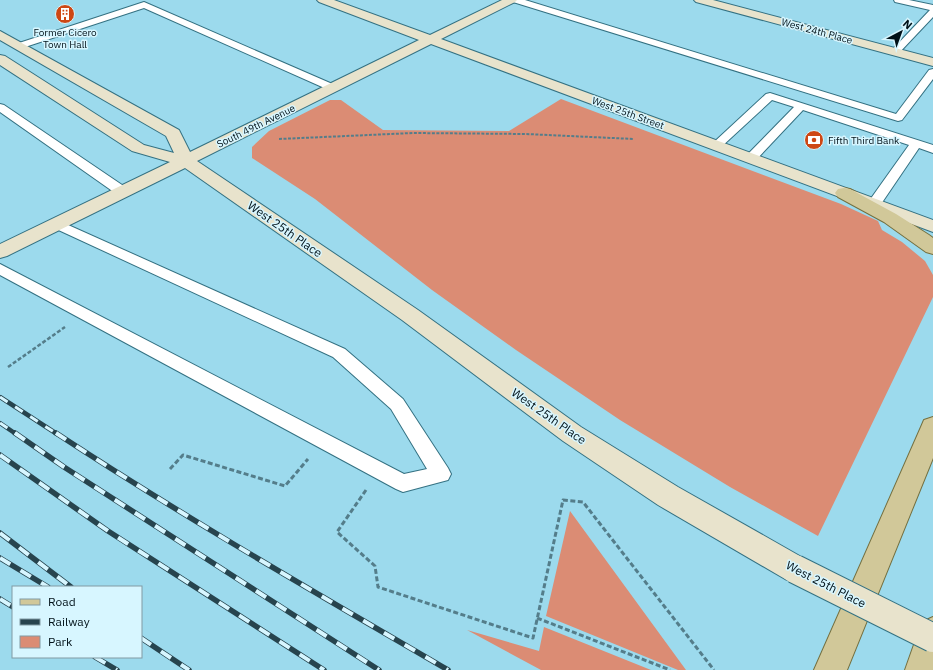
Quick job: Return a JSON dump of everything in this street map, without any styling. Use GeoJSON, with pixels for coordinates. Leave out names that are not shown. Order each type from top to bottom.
{"type":"FeatureCollection","features":[{"type":"Feature","properties":{"kind":"main road"},"geometry":{"type":"LineString","coordinates":[[844,193],[882,212],[914,232],[933,248]]}},
{"type":"Feature","properties":{"kind":"main road"},"geometry":{"type":"LineString","coordinates":[[830,670],[851,624],[933,427]]}},
{"type":"Feature","properties":{"kind":"main road"},"geometry":{"type":"LineString","coordinates":[[921,670],[933,633]]}},
{"type":"Feature","properties":{"kind":"street","name":"West 25th Street"},"geometry":{"type":"LineString","coordinates":[[323,0],[933,226]]}},
{"type":"Feature","properties":{"kind":"street","name":"South 49th Avenue"},"geometry":{"type":"LineString","coordinates":[[0,252],[511,0]]}},
{"type":"Feature","properties":{"kind":"street","name":"West 24th Place"},"geometry":{"type":"LineString","coordinates":[[700,0],[933,62]]}},
{"type":"Feature","properties":{"kind":"street"},"geometry":{"type":"LineString","coordinates":[[0,35],[173,133],[186,161]]}},
{"type":"Feature","properties":{"kind":"street","name":"West 25th Place"},"geometry":{"type":"LineString","coordinates":[[0,60],[138,148],[186,161],[410,315],[572,434],[668,496],[795,569],[933,638]]}},
{"type":"Feature","properties":{"kind":"lane"},"geometry":{"type":"LineString","coordinates":[[516,0],[898,118],[933,72]]}},
{"type":"Feature","properties":{"kind":"lane"},"geometry":{"type":"LineString","coordinates":[[898,0],[933,8]]}},
{"type":"Feature","properties":{"kind":"lane"},"geometry":{"type":"LineString","coordinates":[[20,46],[144,5],[333,88]]}},
{"type":"Feature","properties":{"kind":"lane"},"geometry":{"type":"LineString","coordinates":[[895,52],[933,12]]}},
{"type":"Feature","properties":{"kind":"lane"},"geometry":{"type":"LineString","coordinates":[[716,146],[770,96],[933,149]]}},
{"type":"Feature","properties":{"kind":"lane"},"geometry":{"type":"LineString","coordinates":[[750,158],[801,106]]}},
{"type":"Feature","properties":{"kind":"lane"},"geometry":{"type":"LineString","coordinates":[[0,107],[122,192]]}},
{"type":"Feature","properties":{"kind":"lane"},"geometry":{"type":"LineString","coordinates":[[874,204],[916,143]]}},
{"type":"Feature","properties":{"kind":"lane"},"geometry":{"type":"LineString","coordinates":[[0,269],[403,483],[441,474],[397,404],[339,353],[57,224]]}},
{"type":"Feature","properties":{"kind":"path"},"geometry":{"type":"LineString","coordinates":[[279,139],[413,133],[526,134],[635,139]]}},
{"type":"Feature","properties":{"kind":"path"},"geometry":{"type":"LineString","coordinates":[[8,367],[84,314]]}},
{"type":"Feature","properties":{"kind":"path"},"geometry":{"type":"LineString","coordinates":[[170,469],[183,455],[285,486],[323,440]]}},
{"type":"Feature","properties":{"kind":"path"},"geometry":{"type":"LineString","coordinates":[[380,470],[337,532],[375,566],[378,587],[533,638],[563,500],[583,502],[714,670]]}},
{"type":"Feature","properties":{"kind":"path"},"geometry":{"type":"LineString","coordinates":[[537,618],[670,670]]}},
{"type":"Feature","properties":{"kind":"green space"},"geometry":{"type":"Polygon","coordinates":[[[561,99],[841,204],[878,221],[882,230],[902,242],[925,261],[933,275],[933,297],[818,536],[730,487],[620,420],[516,350],[432,290],[315,199],[252,158],[252,147],[269,131],[330,100],[341,100],[383,130],[509,131],[561,99]]]}},
{"type":"Feature","properties":{"kind":"green space"},"geometry":{"type":"Polygon","coordinates":[[[570,511],[686,670],[678,670],[546,616],[570,511]]]}},
{"type":"Feature","properties":{"kind":"green space"},"geometry":{"type":"Polygon","coordinates":[[[544,627],[651,670],[541,670],[467,630],[539,651],[544,627]]]}},
{"type":"Feature","properties":{"kind":"railway"},"geometry":{"type":"LineString","coordinates":[[0,397],[57,434]]}},
{"type":"Feature","properties":{"kind":"railway"},"geometry":{"type":"LineString","coordinates":[[0,423],[16,434]]}},
{"type":"Feature","properties":{"kind":"railway"},"geometry":{"type":"LineString","coordinates":[[15,433],[64,467],[379,670]]}},
{"type":"Feature","properties":{"kind":"railway"},"geometry":{"type":"LineString","coordinates":[[56,433],[201,525],[448,670]]}},
{"type":"Feature","properties":{"kind":"railway"},"geometry":{"type":"LineString","coordinates":[[0,455],[108,531],[324,670]]}},
{"type":"Feature","properties":{"kind":"railway"},"geometry":{"type":"LineString","coordinates":[[0,533],[70,586]]}},
{"type":"Feature","properties":{"kind":"railway"},"geometry":{"type":"LineString","coordinates":[[0,558],[46,586]]}},
{"type":"Feature","properties":{"kind":"railway"},"geometry":{"type":"LineString","coordinates":[[0,599],[12,606]]}},
{"type":"Feature","properties":{"kind":"railway"},"geometry":{"type":"LineString","coordinates":[[142,639],[189,670]]}},
{"type":"Feature","properties":{"kind":"railway"},"geometry":{"type":"LineString","coordinates":[[97,658],[117,670]]}},
{"type":"Feature","properties":{"kind":"place","name":"Former Cicero Town Hall"},"geometry":{"type":"Point","coordinates":[65,14]}},
{"type":"Feature","properties":{"kind":"place","name":"Fifth Third Bank"},"geometry":{"type":"Point","coordinates":[814,140]}}]}
